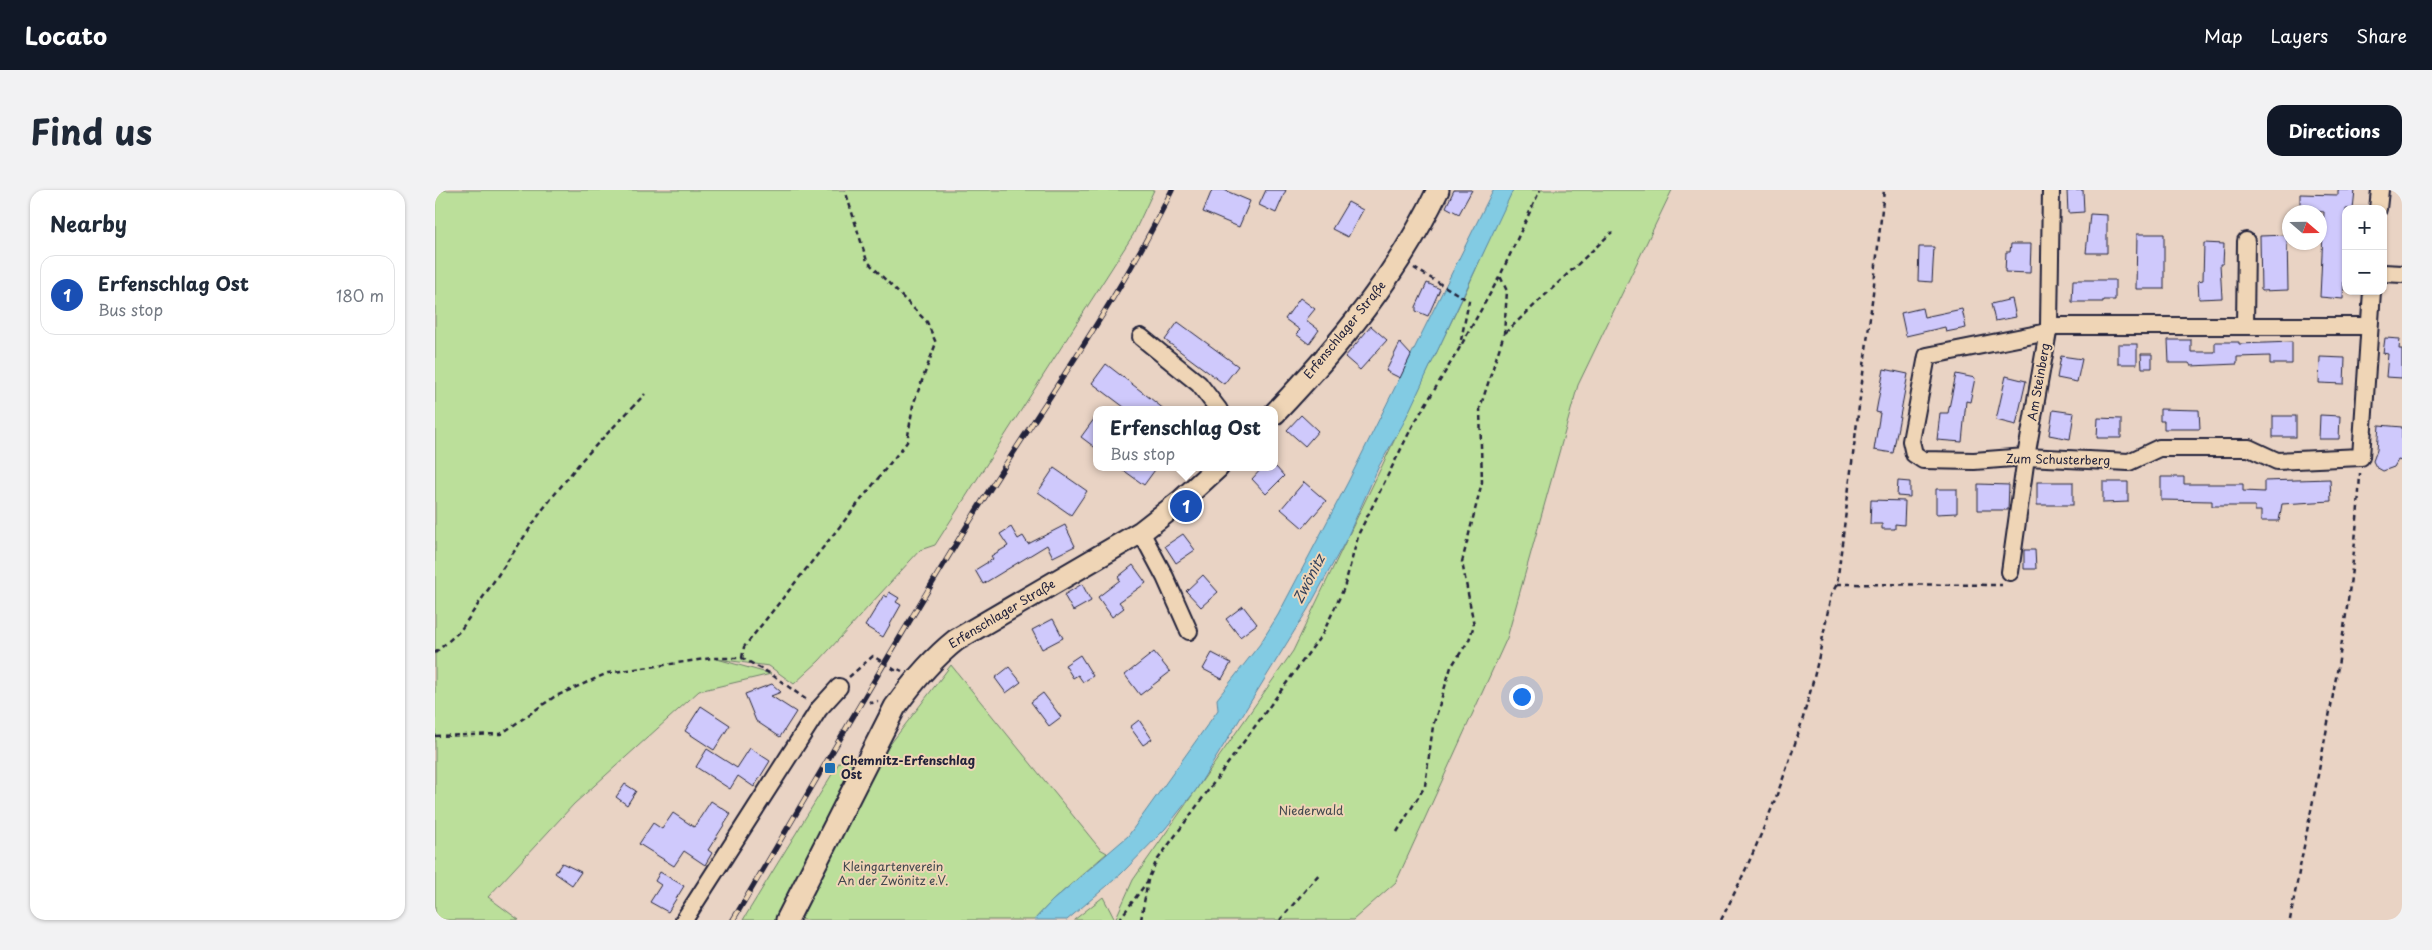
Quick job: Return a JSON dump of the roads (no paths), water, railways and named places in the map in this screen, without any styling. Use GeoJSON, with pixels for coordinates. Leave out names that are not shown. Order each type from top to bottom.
{"type":"FeatureCollection","features":[{"type":"Feature","properties":{"kind":"main road","name":"Erfenschlager Straße"},"geometry":{"type":"LineString","coordinates":[[1278,409],[1360,316],[1400,261],[1438,190]]}},
{"type":"Feature","properties":{"kind":"main road","name":"Erfenschlager Straße"},"geometry":{"type":"LineString","coordinates":[[787,920],[895,706],[913,682],[940,652],[955,640],[1141,532],[1214,471]]}},
{"type":"Feature","properties":{"kind":"street","name":"Am Steinberg"},"geometry":{"type":"LineString","coordinates":[[2010,572],[2026,457],[2048,329],[2051,190]]}},
{"type":"Feature","properties":{"kind":"street"},"geometry":{"type":"LineString","coordinates":[[2379,205],[2380,190]]}},
{"type":"Feature","properties":{"kind":"street"},"geometry":{"type":"LineString","coordinates":[[2245,326],[2246,241]]}},
{"type":"Feature","properties":{"kind":"street"},"geometry":{"type":"LineString","coordinates":[[2387,273],[2402,274]]}},
{"type":"Feature","properties":{"kind":"street"},"geometry":{"type":"LineString","coordinates":[[2369,326],[2372,295]]}},
{"type":"Feature","properties":{"kind":"street","name":"Zum Schusterberg"},"geometry":{"type":"LineString","coordinates":[[2245,326],[2369,326],[2361,457],[2277,461],[2249,448],[2159,448],[2129,462],[2026,457],[1974,461],[1923,460],[1914,454],[1911,441],[1927,356],[2048,329],[2245,326]]}},
{"type":"Feature","properties":{"kind":"street"},"geometry":{"type":"LineString","coordinates":[[1141,337],[1199,384],[1216,406]]}},
{"type":"Feature","properties":{"kind":"street"},"geometry":{"type":"LineString","coordinates":[[1141,532],[1165,577],[1189,631]]}},
{"type":"Feature","properties":{"kind":"street"},"geometry":{"type":"LineString","coordinates":[[684,920],[819,709],[839,687]]}},
{"type":"Feature","properties":{"kind":"water","name":"Zwönitz"},"geometry":{"type":"Polygon","coordinates":[[[1493,190],[1513,190],[1403,424],[1379,466],[1346,540],[1308,609],[1196,790],[1165,829],[1121,874],[1067,920],[1034,920],[1052,901],[1128,836],[1218,710],[1217,699],[1260,644],[1278,615],[1348,482],[1493,190]]]}},
{"type":"Feature","properties":{"kind":"railway"},"geometry":{"type":"LineString","coordinates":[[733,920],[978,508],[1104,312],[1151,231],[1172,190]]}},
{"type":"Feature","properties":{"kind":"place","name":"Erfenschlag Ost"},"geometry":{"type":"Point","coordinates":[1186,506]}},
{"type":"Feature","properties":{"kind":"place","name":"Chemnitz-Erfenschlag Ost"},"geometry":{"type":"Point","coordinates":[830,768]}},
{"type":"Feature","properties":{"kind":"park label","name":"Niederwald"},"geometry":{"type":"Point","coordinates":[1311,811]}},
{"type":"Feature","properties":{"kind":"park label","name":"Kleingartenverein An der Zwönitz e.V."},"geometry":{"type":"Point","coordinates":[893,874]}}]}
